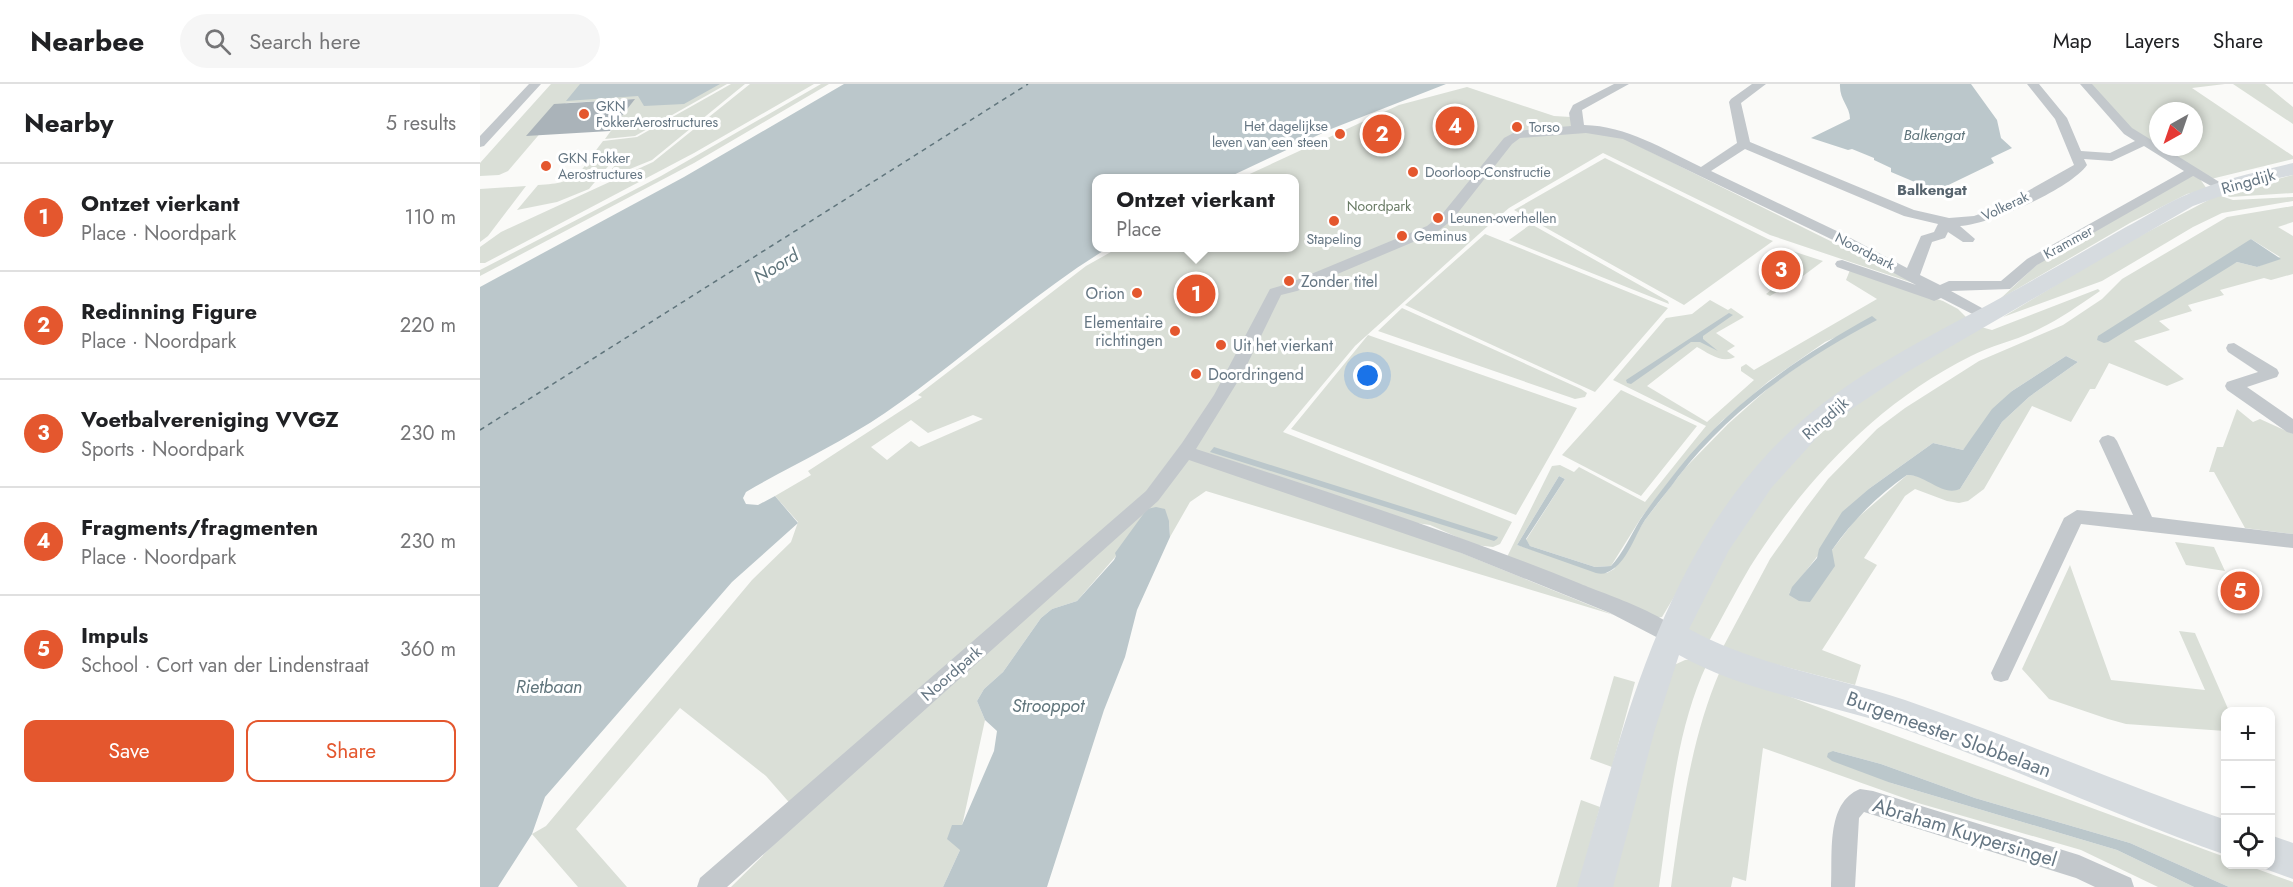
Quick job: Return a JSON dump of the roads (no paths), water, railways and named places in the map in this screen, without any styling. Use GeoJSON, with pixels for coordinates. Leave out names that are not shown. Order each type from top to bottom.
{"type":"FeatureCollection","features":[{"type":"Feature","properties":{"kind":"main road","name":"Ringdijk"},"geometry":{"type":"LineString","coordinates":[[1595,887],[1655,678],[1671,634],[1724,533],[1769,470],[1813,426],[1861,389],[1986,316],[2186,202],[2222,188],[2293,169]]}},
{"type":"Feature","properties":{"kind":"main road","name":"Burgemeester Slobbelaan"},"geometry":{"type":"LineString","coordinates":[[1671,634],[1713,657],[1779,680],[1866,702],[1941,727],[2221,836]]}},
{"type":"Feature","properties":{"kind":"main road"},"geometry":{"type":"LineString","coordinates":[[2275,854],[2293,861]]}},
{"type":"Feature","properties":{"kind":"street"},"geometry":{"type":"LineString","coordinates":[[480,143],[535,84]]}},
{"type":"Feature","properties":{"kind":"street"},"geometry":{"type":"LineString","coordinates":[[1578,128],[1575,113],[1577,108],[1623,84]]}},
{"type":"Feature","properties":{"kind":"street"},"geometry":{"type":"LineString","coordinates":[[1702,172],[1744,144],[1736,102],[1760,84]]}},
{"type":"Feature","properties":{"kind":"street"},"geometry":{"type":"LineString","coordinates":[[2033,84],[2061,118],[2076,154],[2112,157],[2144,141]]}},
{"type":"Feature","properties":{"kind":"street"},"geometry":{"type":"LineString","coordinates":[[2086,84],[2120,125],[2222,188]]}},
{"type":"Feature","properties":{"kind":"street","name":"Noordpark"},"geometry":{"type":"LineString","coordinates":[[709,887],[1152,496],[1186,453],[1232,380],[1275,292],[1292,288],[1432,229],[1448,216],[1508,141],[1516,135],[1578,128],[1621,134],[1912,275],[1986,316]]}},
{"type":"Feature","properties":{"kind":"street","name":"Volkerak"},"geometry":{"type":"LineString","coordinates":[[1744,144],[1909,213],[1938,220],[1963,222],[1988,217],[2076,171],[2081,165],[2076,154]]}},
{"type":"Feature","properties":{"kind":"street","name":"Krammer"},"geometry":{"type":"LineString","coordinates":[[1942,291],[1949,286],[2005,286],[2032,262],[2193,171]]}},
{"type":"Feature","properties":{"kind":"street","name":"Volkerak"},"geometry":{"type":"LineString","coordinates":[[1912,275],[1926,239],[1940,235],[1943,227],[1954,228],[1968,239]]}},
{"type":"Feature","properties":{"kind":"street"},"geometry":{"type":"LineString","coordinates":[[1842,264],[1931,295],[1942,291]]}},
{"type":"Feature","properties":{"kind":"street"},"geometry":{"type":"LineString","coordinates":[[2234,348],[2271,373],[2233,386],[2293,428]]}},
{"type":"Feature","properties":{"kind":"street"},"geometry":{"type":"LineString","coordinates":[[2108,441],[2146,524]]}},
{"type":"Feature","properties":{"kind":"street"},"geometry":{"type":"LineString","coordinates":[[1186,453],[1435,534],[1498,557],[1635,616],[1671,634]]}},
{"type":"Feature","properties":{"kind":"street"},"geometry":{"type":"LineString","coordinates":[[2001,673],[2071,523],[2076,518],[2088,517],[2293,541]]}},
{"type":"Feature","properties":{"kind":"street","name":"Abraham Kuypersingel"},"geometry":{"type":"LineString","coordinates":[[1843,887],[1847,818],[1851,808],[1860,800],[1873,802],[2079,867],[2122,887]]}},
{"type":"Feature","properties":{"kind":"water"},"geometry":{"type":"Polygon","coordinates":[[[580,84],[720,84],[684,104],[644,106],[638,96],[566,101],[580,84]]]}},
{"type":"Feature","properties":{"kind":"water"},"geometry":{"type":"Polygon","coordinates":[[[844,84],[1446,84],[1331,129],[1235,174],[1092,174],[1092,252],[1102,252],[1051,287],[885,413],[746,492],[743,498],[746,504],[758,505],[775,496],[798,523],[732,582],[545,797],[532,834],[498,887],[480,887],[480,287],[684,177],[844,84]]]}},
{"type":"Feature","properties":{"kind":"water","name":"Balkengat"},"geometry":{"type":"Polygon","coordinates":[[[1840,84],[1971,84],[1997,120],[2001,138],[2012,148],[1991,158],[1994,163],[1936,191],[1891,172],[1891,168],[1874,158],[1852,149],[1848,150],[1811,138],[1850,119],[1840,84]]]}},
{"type":"Feature","properties":{"kind":"water"},"geometry":{"type":"Polygon","coordinates":[[[2251,239],[2281,259],[2257,267],[2237,262],[2108,342],[2097,340],[2098,336],[2251,239]]]}},
{"type":"Feature","properties":{"kind":"water"},"geometry":{"type":"Polygon","coordinates":[[[1729,313],[1733,315],[1703,336],[1703,339],[1718,351],[1700,342],[1691,342],[1631,384],[1627,383],[1626,380],[1729,313]]]}},
{"type":"Feature","properties":{"kind":"water"},"geometry":{"type":"Polygon","coordinates":[[[1872,316],[1877,320],[1795,369],[1744,408],[1721,429],[1678,477],[1645,520],[1623,559],[1607,573],[1596,573],[1517,545],[1559,476],[1565,479],[1526,539],[1530,546],[1595,567],[1611,566],[1659,494],[1699,444],[1721,422],[1793,365],[1872,316]]]}},
{"type":"Feature","properties":{"kind":"water"},"geometry":{"type":"Polygon","coordinates":[[[2066,356],[2078,362],[2029,397],[2002,422],[1960,489],[1947,490],[1907,475],[1876,500],[1840,539],[1832,550],[1835,566],[1810,602],[1799,601],[1789,595],[1792,587],[1817,558],[1819,549],[1842,512],[1870,488],[1933,443],[1963,450],[1992,409],[2012,391],[2066,356]]]}},
{"type":"Feature","properties":{"kind":"water"},"geometry":{"type":"Polygon","coordinates":[[[1214,447],[1498,537],[1494,541],[1210,452],[1214,447]]]}},
{"type":"Feature","properties":{"kind":"water","name":"Strooppot"},"geometry":{"type":"Polygon","coordinates":[[[1156,507],[1165,509],[1169,521],[1170,537],[1137,610],[1125,657],[1104,710],[1047,887],[943,887],[960,850],[947,839],[952,825],[962,825],[994,751],[997,731],[985,720],[977,701],[984,689],[1003,672],[1041,618],[1052,609],[1077,601],[1114,560],[1115,553],[1147,509],[1156,507]]]}},
{"type":"Feature","properties":{"kind":"water"},"geometry":{"type":"Polygon","coordinates":[[[1833,751],[1881,764],[1975,798],[2130,843],[2229,887],[2194,887],[2117,850],[1891,783],[1832,761],[1827,757],[1828,753],[1833,751]]]}},
{"type":"Feature","properties":{"kind":"place","name":"GKN FokkerAerostructures"},"geometry":{"type":"Point","coordinates":[584,114]}},
{"type":"Feature","properties":{"kind":"place","name":"Fragments/fragmenten"},"geometry":{"type":"Point","coordinates":[1455,126]}},
{"type":"Feature","properties":{"kind":"place","name":"Torso"},"geometry":{"type":"Point","coordinates":[1517,127]}},
{"type":"Feature","properties":{"kind":"place","name":"Het dagelijkse leven van een steen"},"geometry":{"type":"Point","coordinates":[1340,134]}},
{"type":"Feature","properties":{"kind":"place","name":"Redinning Figure"},"geometry":{"type":"Point","coordinates":[1382,134]}},
{"type":"Feature","properties":{"kind":"place","name":"GKN Fokker Aerostructures"},"geometry":{"type":"Point","coordinates":[546,166]}},
{"type":"Feature","properties":{"kind":"place","name":"Doorloop-Constructie"},"geometry":{"type":"Point","coordinates":[1413,172]}},
{"type":"Feature","properties":{"kind":"place","name":"Leunen-overhellen"},"geometry":{"type":"Point","coordinates":[1438,218]}},
{"type":"Feature","properties":{"kind":"place","name":"Stapeling"},"geometry":{"type":"Point","coordinates":[1334,221]}},
{"type":"Feature","properties":{"kind":"place","name":"Geminus"},"geometry":{"type":"Point","coordinates":[1402,236]}},
{"type":"Feature","properties":{"kind":"place","name":"Voetbalvereniging VVGZ"},"geometry":{"type":"Point","coordinates":[1781,270]}},
{"type":"Feature","properties":{"kind":"place","name":"Zonder titel"},"geometry":{"type":"Point","coordinates":[1289,281]}},
{"type":"Feature","properties":{"kind":"place","name":"Orion"},"geometry":{"type":"Point","coordinates":[1137,293]}},
{"type":"Feature","properties":{"kind":"place","name":"Ontzet vierkant"},"geometry":{"type":"Point","coordinates":[1196,294]}},
{"type":"Feature","properties":{"kind":"place","name":"Elementaire richtingen"},"geometry":{"type":"Point","coordinates":[1175,331]}},
{"type":"Feature","properties":{"kind":"place","name":"Uit het vierkant"},"geometry":{"type":"Point","coordinates":[1221,345]}},
{"type":"Feature","properties":{"kind":"place","name":"Doordringend"},"geometry":{"type":"Point","coordinates":[1196,374]}},
{"type":"Feature","properties":{"kind":"place","name":"Impuls"},"geometry":{"type":"Point","coordinates":[2240,591]}},
{"type":"Feature","properties":{"kind":"district","name":"Balkengat"},"geometry":{"type":"Point","coordinates":[1932,190]}},
{"type":"Feature","properties":{"kind":"water label","name":"Noord"},"geometry":{"type":"Point","coordinates":[776,266]}},
{"type":"Feature","properties":{"kind":"water label","name":"Rietbaan"},"geometry":{"type":"Point","coordinates":[549,687]}}]}
